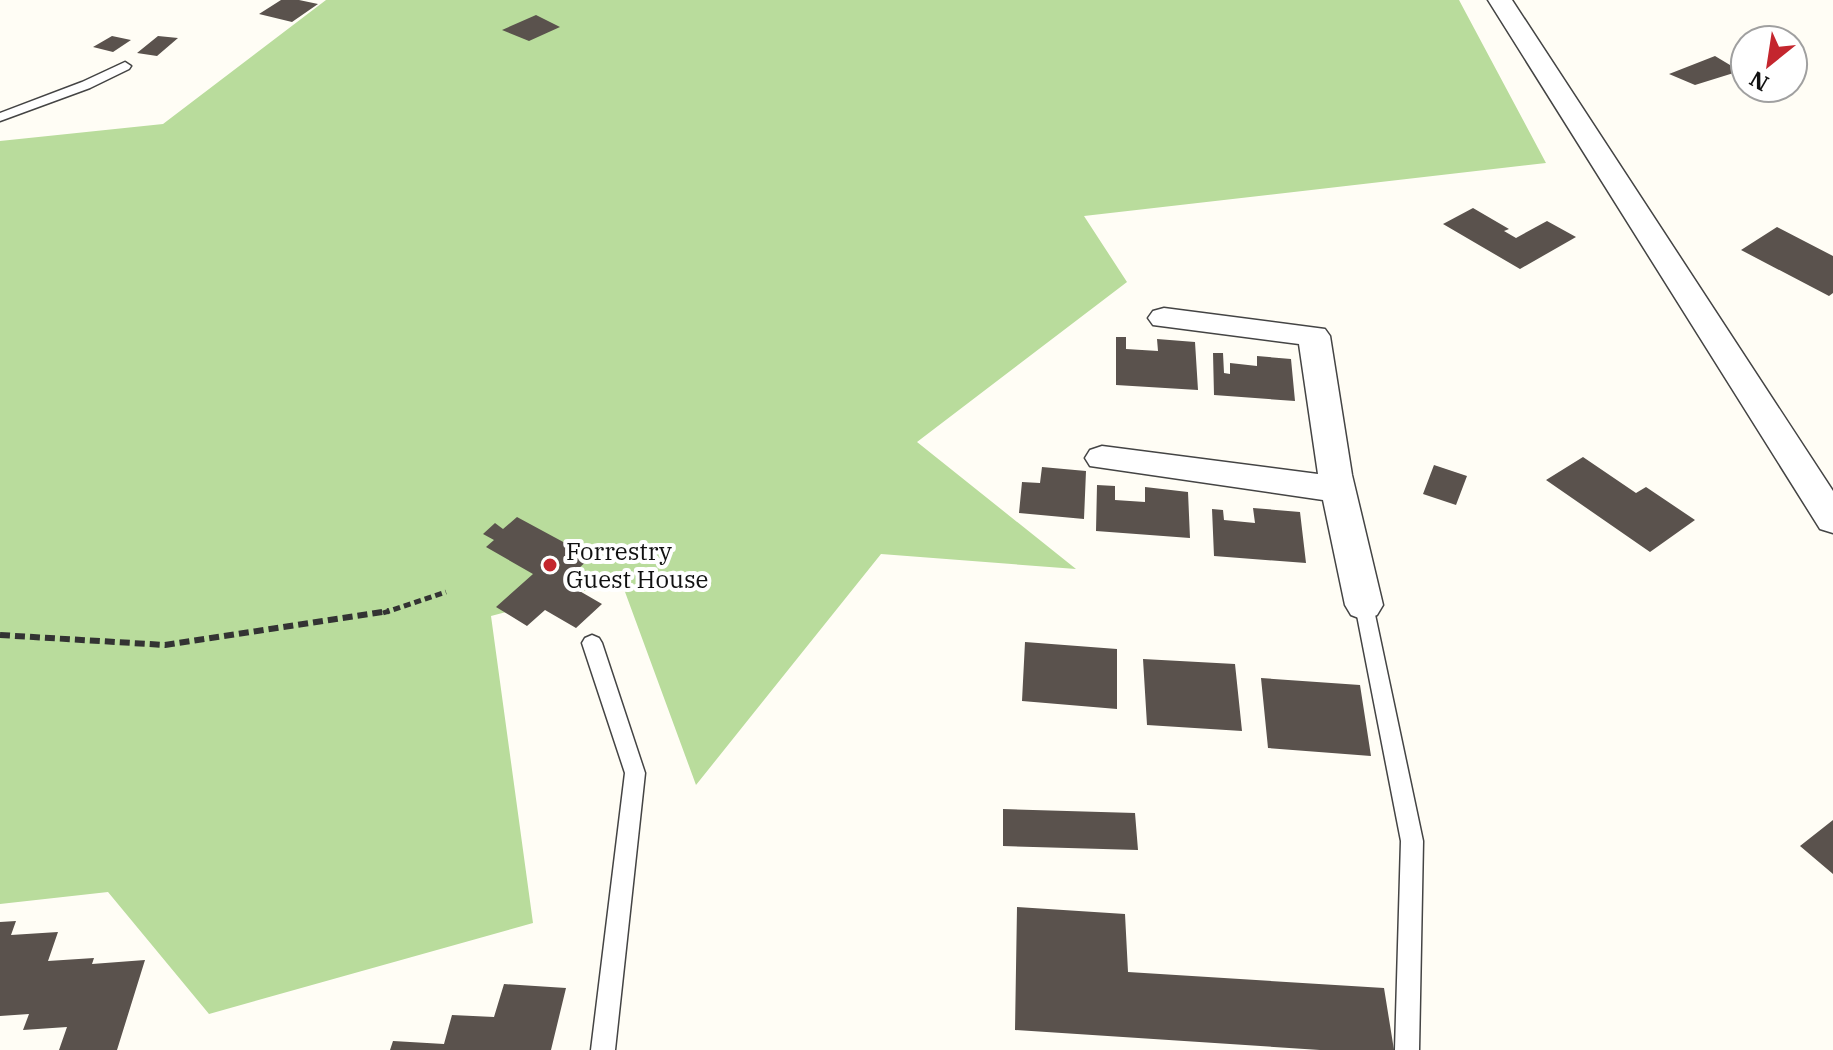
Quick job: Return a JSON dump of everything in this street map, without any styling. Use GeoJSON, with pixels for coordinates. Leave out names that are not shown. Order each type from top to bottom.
{"type":"FeatureCollection","features":[{"type":"Feature","properties":{"kind":"street"},"geometry":{"type":"LineString","coordinates":[[1500,0],[1833,520]]}},
{"type":"Feature","properties":{"kind":"street"},"geometry":{"type":"LineString","coordinates":[[1164,318],[1314,336],[1340,490],[1364,605]]}},
{"type":"Feature","properties":{"kind":"street"},"geometry":{"type":"LineString","coordinates":[[1102,458],[1340,490]]}},
{"type":"Feature","properties":{"kind":"lane"},"geometry":{"type":"LineString","coordinates":[[0,117],[86,85],[125,66]]}},
{"type":"Feature","properties":{"kind":"lane"},"geometry":{"type":"LineString","coordinates":[[1364,605],[1412,841],[1407,1050]]}},
{"type":"Feature","properties":{"kind":"lane"},"geometry":{"type":"LineString","coordinates":[[592,643],[635,773],[603,1050]]}},
{"type":"Feature","properties":{"kind":"path"},"geometry":{"type":"LineString","coordinates":[[0,635],[165,645],[380,614],[446,592]]}},
{"type":"Feature","properties":{"kind":"green space"},"geometry":{"type":"Polygon","coordinates":[[[326,0],[1459,0],[1546,163],[1084,216],[1127,282],[917,442],[1076,569],[881,554],[696,785],[621,581],[491,616],[533,923],[209,1014],[108,892],[0,904],[0,141],[163,124],[326,0]]]}},
{"type":"Feature","properties":{"kind":"building"},"geometry":{"type":"Polygon","coordinates":[[[281,0],[318,4],[292,22],[259,14],[281,0]]]}},
{"type":"Feature","properties":{"kind":"building"},"geometry":{"type":"Polygon","coordinates":[[[536,15],[560,27],[529,41],[502,30],[536,15]]]}},
{"type":"Feature","properties":{"kind":"building"},"geometry":{"type":"Polygon","coordinates":[[[112,36],[131,40],[113,52],[93,47],[112,36]]]}},
{"type":"Feature","properties":{"kind":"building"},"geometry":{"type":"Polygon","coordinates":[[[158,36],[178,38],[157,56],[137,53],[158,36]]]}},
{"type":"Feature","properties":{"kind":"building"},"geometry":{"type":"Polygon","coordinates":[[[1715,56],[1729,64],[1729,74],[1695,85],[1669,74],[1715,56]]]}},
{"type":"Feature","properties":{"kind":"building"},"geometry":{"type":"Polygon","coordinates":[[[1473,208],[1509,229],[1504,231],[1516,238],[1547,221],[1576,237],[1520,269],[1443,224],[1473,208]]]}},
{"type":"Feature","properties":{"kind":"building"},"geometry":{"type":"Polygon","coordinates":[[[1777,227],[1833,256],[1833,293],[1829,296],[1741,250],[1777,227]]]}},
{"type":"Feature","properties":{"kind":"building"},"geometry":{"type":"Polygon","coordinates":[[[1116,337],[1126,337],[1126,349],[1158,351],[1157,339],[1195,342],[1198,390],[1116,385],[1116,337]]]}},
{"type":"Feature","properties":{"kind":"building"},"geometry":{"type":"Polygon","coordinates":[[[1213,353],[1223,353],[1224,373],[1230,374],[1230,363],[1257,366],[1257,356],[1291,359],[1295,401],[1214,395],[1213,353]]]}},
{"type":"Feature","properties":{"kind":"building"},"geometry":{"type":"Polygon","coordinates":[[[1583,457],[1636,493],[1646,487],[1695,520],[1650,552],[1546,480],[1583,457]]]}},
{"type":"Feature","properties":{"kind":"building"},"geometry":{"type":"Polygon","coordinates":[[[1434,465],[1467,476],[1456,505],[1423,494],[1434,465]]]}},
{"type":"Feature","properties":{"kind":"building"},"geometry":{"type":"Polygon","coordinates":[[[1042,467],[1086,471],[1084,519],[1019,513],[1022,482],[1040,483],[1042,467]]]}},
{"type":"Feature","properties":{"kind":"building"},"geometry":{"type":"Polygon","coordinates":[[[1097,485],[1115,486],[1115,500],[1145,502],[1145,487],[1188,492],[1190,538],[1096,531],[1097,485]]]}},
{"type":"Feature","properties":{"kind":"building"},"geometry":{"type":"Polygon","coordinates":[[[1253,508],[1300,512],[1306,563],[1214,556],[1212,509],[1223,510],[1224,520],[1255,523],[1253,508]]]}},
{"type":"Feature","properties":{"kind":"building","name":"Forrestry Guest House"},"geometry":{"type":"Polygon","coordinates":[[[517,517],[591,557],[564,582],[602,604],[576,628],[545,610],[527,626],[496,607],[533,574],[486,547],[494,540],[483,534],[495,523],[503,529],[517,517]]]}},
{"type":"Feature","properties":{"kind":"building"},"geometry":{"type":"Polygon","coordinates":[[[1025,642],[1117,649],[1117,709],[1022,701],[1025,642]]]}},
{"type":"Feature","properties":{"kind":"building"},"geometry":{"type":"Polygon","coordinates":[[[1143,659],[1235,664],[1242,731],[1147,725],[1143,659]]]}},
{"type":"Feature","properties":{"kind":"building"},"geometry":{"type":"Polygon","coordinates":[[[1261,678],[1360,685],[1371,756],[1268,748],[1261,678]]]}},
{"type":"Feature","properties":{"kind":"building"},"geometry":{"type":"Polygon","coordinates":[[[1003,809],[1135,813],[1138,850],[1003,846],[1003,809]]]}},
{"type":"Feature","properties":{"kind":"building"},"geometry":{"type":"Polygon","coordinates":[[[1833,820],[1833,874],[1800,846],[1833,820]]]}},
{"type":"Feature","properties":{"kind":"building"},"geometry":{"type":"Polygon","coordinates":[[[1017,907],[1125,914],[1128,972],[1384,988],[1394,1050],[1320,1050],[1015,1030],[1017,907]]]}},
{"type":"Feature","properties":{"kind":"building"},"geometry":{"type":"Polygon","coordinates":[[[16,921],[11,935],[58,932],[48,961],[94,958],[92,964],[145,960],[117,1050],[59,1050],[67,1027],[23,1030],[29,1014],[0,1016],[0,922],[16,921]]]}},
{"type":"Feature","properties":{"kind":"building"},"geometry":{"type":"Polygon","coordinates":[[[504,984],[566,988],[551,1050],[390,1050],[393,1041],[444,1044],[452,1015],[494,1017],[504,984]]]}},
{"type":"Feature","properties":{"kind":"place","name":"Forrestry Guest House"},"geometry":{"type":"Point","coordinates":[550,565]}}]}
